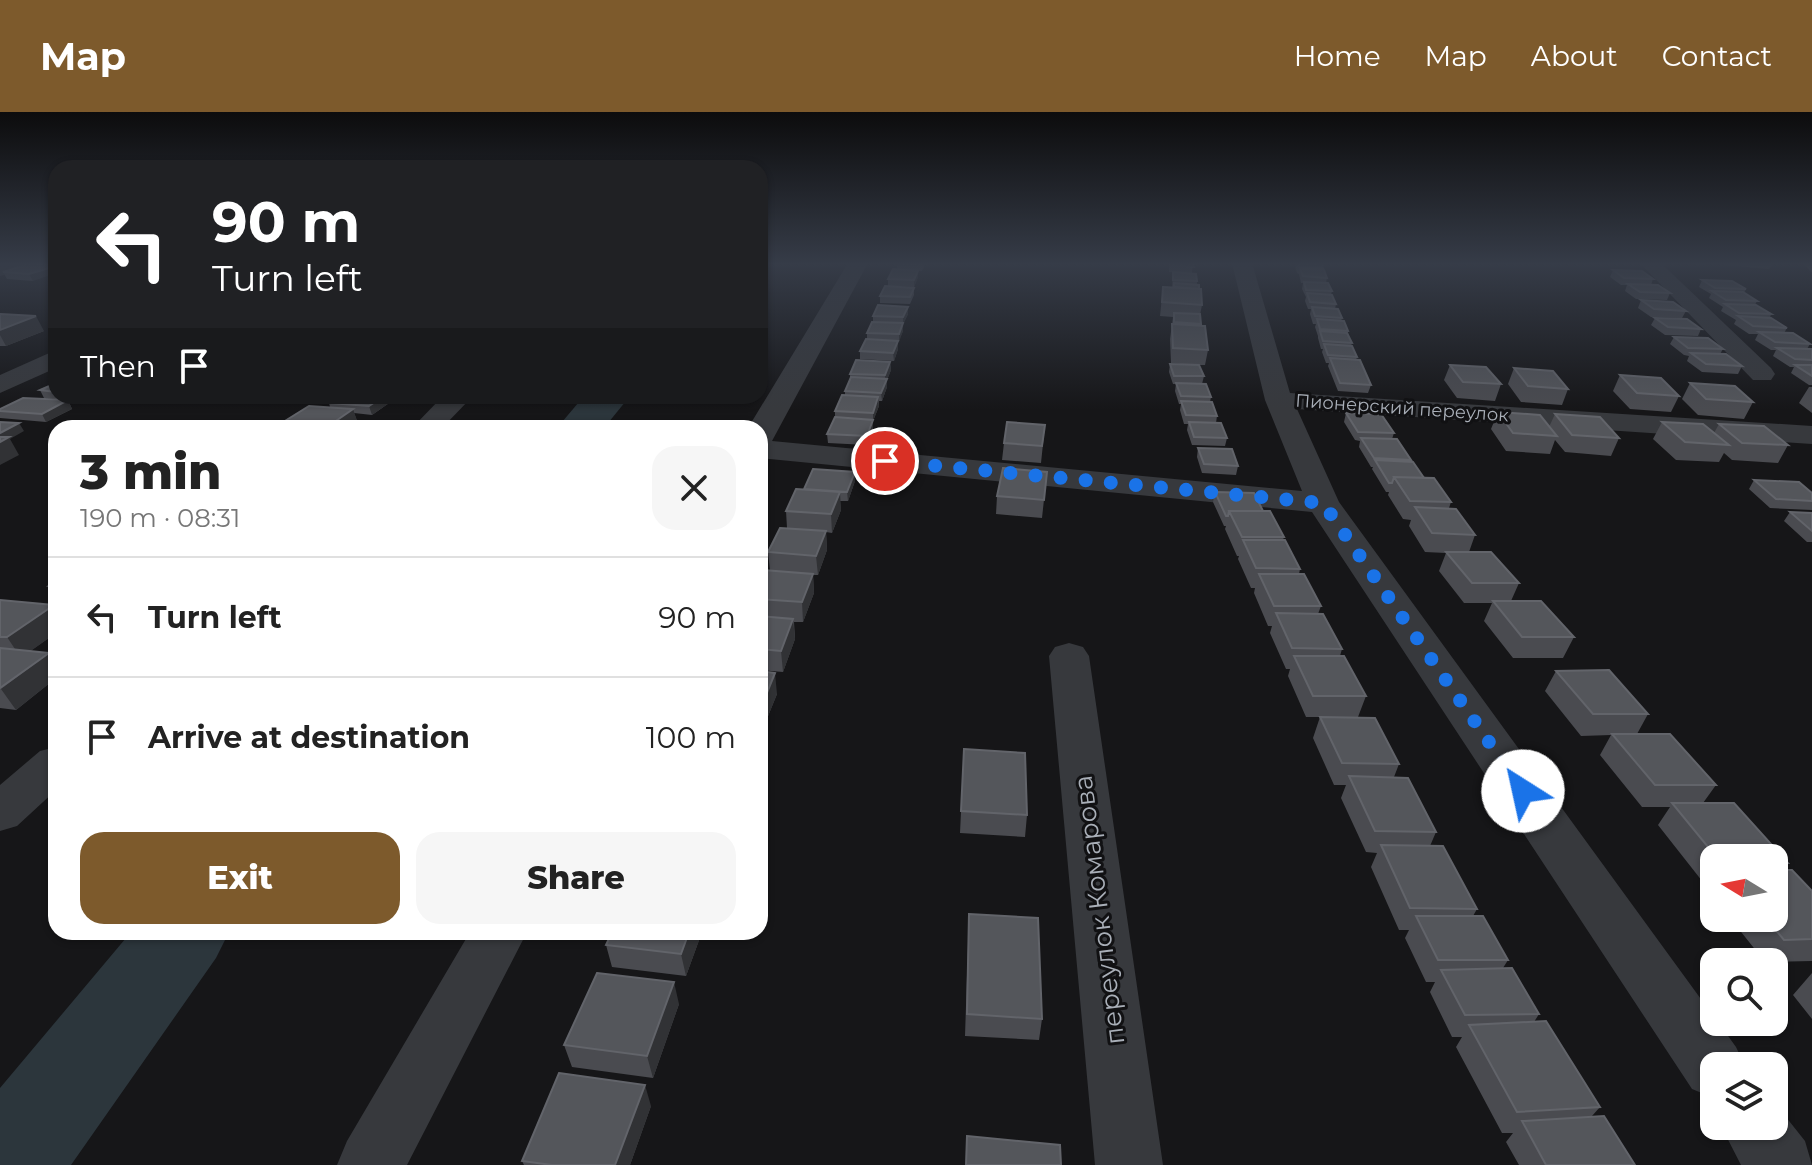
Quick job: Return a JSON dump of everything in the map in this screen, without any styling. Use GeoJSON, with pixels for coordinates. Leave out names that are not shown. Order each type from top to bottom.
{"type":"FeatureCollection","features":[{"type":"Feature","properties":{"kind":"street"},"geometry":{"type":"LineString","coordinates":[[767,420],[830,312]]}},
{"type":"Feature","properties":{"kind":"street"},"geometry":{"type":"LineString","coordinates":[[1255,312],[1279,400],[1323,503],[1703,1052]]}},
{"type":"Feature","properties":{"kind":"street"},"geometry":{"type":"LineString","coordinates":[[1700,312],[1762,374]]}},
{"type":"Feature","properties":{"kind":"street"},"geometry":{"type":"LineString","coordinates":[[0,385],[48,362]]}},
{"type":"Feature","properties":{"kind":"street","name":"Пионерский переулок"},"geometry":{"type":"LineString","coordinates":[[1279,400],[1812,435]]}},
{"type":"Feature","properties":{"kind":"street"},"geometry":{"type":"LineString","coordinates":[[434,420],[451,404]]}},
{"type":"Feature","properties":{"kind":"street"},"geometry":{"type":"LineString","coordinates":[[1779,433],[1812,461]]}},
{"type":"Feature","properties":{"kind":"street"},"geometry":{"type":"LineString","coordinates":[[768,450],[1323,503]]}},
{"type":"Feature","properties":{"kind":"street","name":"переулок Комарова"},"geometry":{"type":"LineString","coordinates":[[1069,656],[1129,1165]]}},
{"type":"Feature","properties":{"kind":"street"},"geometry":{"type":"LineString","coordinates":[[0,813],[48,770]]}},
{"type":"Feature","properties":{"kind":"street"},"geometry":{"type":"LineString","coordinates":[[371,1165],[495,940]]}},
{"type":"Feature","properties":{"kind":"street"},"geometry":{"type":"LineString","coordinates":[[1764,1140],[1781,1165]]}},
{"type":"Feature","properties":{"kind":"building"},"geometry":{"type":"Polygon","coordinates":[[[875,312],[905,312],[903,317],[873,316],[875,312]]]}},
{"type":"Feature","properties":{"kind":"building"},"geometry":{"type":"Polygon","coordinates":[[[1314,312],[1339,312],[1342,318],[1315,316],[1314,312]]]}},
{"type":"Feature","properties":{"kind":"building"},"geometry":{"type":"Polygon","coordinates":[[[1768,312],[1771,314],[1739,313],[1768,312]]]}},
{"type":"Feature","properties":{"kind":"building"},"geometry":{"type":"Polygon","coordinates":[[[1174,313],[1200,314],[1201,324],[1174,322],[1174,313]]]}},
{"type":"Feature","properties":{"kind":"building"},"geometry":{"type":"Polygon","coordinates":[[[1,314],[36,316],[0,330],[1,314]]]}},
{"type":"Feature","properties":{"kind":"building"},"geometry":{"type":"Polygon","coordinates":[[[1738,316],[1771,318],[1787,328],[1753,326],[1738,316]]]}},
{"type":"Feature","properties":{"kind":"building"},"geometry":{"type":"Polygon","coordinates":[[[1655,318],[1687,319],[1701,329],[1668,327],[1655,318]]]}},
{"type":"Feature","properties":{"kind":"building"},"geometry":{"type":"Polygon","coordinates":[[[1317,319],[1344,321],[1348,331],[1320,329],[1317,319]]]}},
{"type":"Feature","properties":{"kind":"building"},"geometry":{"type":"Polygon","coordinates":[[[872,322],[903,323],[899,334],[867,333],[872,322]]]}},
{"type":"Feature","properties":{"kind":"building"},"geometry":{"type":"Polygon","coordinates":[[[1172,324],[1205,326],[1208,350],[1173,348],[1172,324]]]}},
{"type":"Feature","properties":{"kind":"building"},"geometry":{"type":"Polygon","coordinates":[[[1320,331],[1347,333],[1352,343],[1323,341],[1320,331]]]}},
{"type":"Feature","properties":{"kind":"building"},"geometry":{"type":"Polygon","coordinates":[[[1759,332],[1793,333],[1810,344],[1775,342],[1759,332]]]}},
{"type":"Feature","properties":{"kind":"building"},"geometry":{"type":"Polygon","coordinates":[[[1674,337],[1708,338],[1723,349],[1688,348],[1674,337]]]}},
{"type":"Feature","properties":{"kind":"building"},"geometry":{"type":"Polygon","coordinates":[[[866,339],[898,341],[893,353],[860,351],[866,339]]]}},
{"type":"Feature","properties":{"kind":"building"},"geometry":{"type":"Polygon","coordinates":[[[1324,344],[1352,346],[1357,357],[1328,355],[1324,344]]]}},
{"type":"Feature","properties":{"kind":"building"},"geometry":{"type":"Polygon","coordinates":[[[1777,348],[1812,349],[1812,360],[1795,359],[1777,348]]]}},
{"type":"Feature","properties":{"kind":"building"},"geometry":{"type":"Polygon","coordinates":[[[1691,353],[1726,354],[1742,366],[1706,364],[1691,353]]]}},
{"type":"Feature","properties":{"kind":"building"},"geometry":{"type":"Polygon","coordinates":[[[1330,358],[1360,360],[1371,385],[1340,383],[1330,358]]]}},
{"type":"Feature","properties":{"kind":"building"},"geometry":{"type":"Polygon","coordinates":[[[856,360],[890,362],[885,375],[850,374],[856,360]]]}},
{"type":"Feature","properties":{"kind":"building"},"geometry":{"type":"Polygon","coordinates":[[[1170,364],[1199,365],[1204,376],[1174,376],[1170,364]]]}},
{"type":"Feature","properties":{"kind":"building"},"geometry":{"type":"Polygon","coordinates":[[[1450,365],[1486,367],[1501,384],[1463,382],[1450,365]]]}},
{"type":"Feature","properties":{"kind":"building"},"geometry":{"type":"Polygon","coordinates":[[[1795,365],[1812,365],[1812,376],[1795,365]]]}},
{"type":"Feature","properties":{"kind":"building"},"geometry":{"type":"Polygon","coordinates":[[[1514,368],[1553,371],[1568,389],[1528,386],[1514,368]]]}},
{"type":"Feature","properties":{"kind":"building"},"geometry":{"type":"Polygon","coordinates":[[[1620,375],[1661,378],[1679,396],[1637,393],[1620,375]]]}},
{"type":"Feature","properties":{"kind":"building"},"geometry":{"type":"Polygon","coordinates":[[[851,377],[887,379],[881,393],[845,391],[851,377]]]}},
{"type":"Feature","properties":{"kind":"building"},"geometry":{"type":"Polygon","coordinates":[[[1176,383],[1206,384],[1211,397],[1181,396],[1176,383]]]}},
{"type":"Feature","properties":{"kind":"building"},"geometry":{"type":"Polygon","coordinates":[[[1690,383],[1735,386],[1753,402],[1706,399],[1690,383]]]}},
{"type":"Feature","properties":{"kind":"building"},"geometry":{"type":"Polygon","coordinates":[[[842,395],[878,397],[873,413],[835,411],[842,395]]]}},
{"type":"Feature","properties":{"kind":"building"},"geometry":{"type":"Polygon","coordinates":[[[23,398],[48,399],[48,404],[61,404],[42,414],[0,409],[23,398]]]}},
{"type":"Feature","properties":{"kind":"building"},"geometry":{"type":"Polygon","coordinates":[[[1181,401],[1212,402],[1217,416],[1186,415],[1181,401]]]}},
{"type":"Feature","properties":{"kind":"building"},"geometry":{"type":"Polygon","coordinates":[[[309,406],[353,409],[337,420],[287,420],[309,406]]]}},
{"type":"Feature","properties":{"kind":"building"},"geometry":{"type":"Polygon","coordinates":[[[1498,412],[1540,415],[1557,436],[1513,433],[1498,412]]]}},
{"type":"Feature","properties":{"kind":"building"},"geometry":{"type":"Polygon","coordinates":[[[1346,413],[1381,414],[1394,433],[1358,432],[1346,413]]]}},
{"type":"Feature","properties":{"kind":"building"},"geometry":{"type":"Polygon","coordinates":[[[1555,414],[1600,417],[1619,438],[1572,435],[1555,414]]]}},
{"type":"Feature","properties":{"kind":"building"},"geometry":{"type":"Polygon","coordinates":[[[835,417],[873,420],[867,436],[827,434],[835,417]]]}},
{"type":"Feature","properties":{"kind":"building"},"geometry":{"type":"Polygon","coordinates":[[[0,422],[19,423],[0,433],[0,422]]]}},
{"type":"Feature","properties":{"kind":"building"},"geometry":{"type":"Polygon","coordinates":[[[1007,422],[1045,425],[1042,446],[1004,443],[1007,422]]]}},
{"type":"Feature","properties":{"kind":"building"},"geometry":{"type":"Polygon","coordinates":[[[1189,422],[1221,423],[1227,438],[1194,437],[1189,422]]]}},
{"type":"Feature","properties":{"kind":"building"},"geometry":{"type":"Polygon","coordinates":[[[1662,422],[1703,424],[1729,445],[1685,442],[1662,422]]]}},
{"type":"Feature","properties":{"kind":"building"},"geometry":{"type":"Polygon","coordinates":[[[1719,424],[1764,426],[1788,445],[1742,443],[1719,424]]]}},
{"type":"Feature","properties":{"kind":"building"},"geometry":{"type":"Polygon","coordinates":[[[1361,438],[1397,439],[1411,460],[1374,458],[1361,438]]]}},
{"type":"Feature","properties":{"kind":"building"},"geometry":{"type":"Polygon","coordinates":[[[1198,448],[1232,449],[1238,466],[1204,464],[1198,448]]]}},
{"type":"Feature","properties":{"kind":"building"},"geometry":{"type":"Polygon","coordinates":[[[1375,460],[1413,462],[1424,478],[1394,477],[1389,483],[1375,460]]]}},
{"type":"Feature","properties":{"kind":"building"},"geometry":{"type":"Polygon","coordinates":[[[1003,468],[1047,472],[1044,500],[997,496],[1003,468]]]}},
{"type":"Feature","properties":{"kind":"building"},"geometry":{"type":"Polygon","coordinates":[[[813,469],[855,472],[847,492],[804,489],[813,469]]]}},
{"type":"Feature","properties":{"kind":"building"},"geometry":{"type":"Polygon","coordinates":[[[1394,477],[1434,478],[1451,502],[1410,501],[1394,477]]]}},
{"type":"Feature","properties":{"kind":"building"},"geometry":{"type":"Polygon","coordinates":[[[1754,480],[1799,482],[1812,493],[1812,501],[1776,499],[1754,480]]]}},
{"type":"Feature","properties":{"kind":"building"},"geometry":{"type":"Polygon","coordinates":[[[796,489],[840,492],[831,514],[786,511],[796,489]]]}},
{"type":"Feature","properties":{"kind":"building"},"geometry":{"type":"Polygon","coordinates":[[[1215,492],[1254,493],[1263,511],[1229,511],[1226,516],[1215,492]]]}},
{"type":"Feature","properties":{"kind":"building"},"geometry":{"type":"Polygon","coordinates":[[[1415,507],[1456,509],[1475,535],[1432,533],[1415,507]]]}},
{"type":"Feature","properties":{"kind":"building"},"geometry":{"type":"Polygon","coordinates":[[[1229,511],[1270,511],[1284,537],[1242,537],[1229,511]]]}},
{"type":"Feature","properties":{"kind":"building"},"geometry":{"type":"Polygon","coordinates":[[[1790,512],[1812,513],[1812,531],[1790,512]]]}},
{"type":"Feature","properties":{"kind":"building"},"geometry":{"type":"Polygon","coordinates":[[[780,528],[826,531],[816,556],[768,552],[780,528]]]}},
{"type":"Feature","properties":{"kind":"building"},"geometry":{"type":"Polygon","coordinates":[[[1243,540],[1285,540],[1300,569],[1256,568],[1243,540]]]}},
{"type":"Feature","properties":{"kind":"building"},"geometry":{"type":"Polygon","coordinates":[[[1446,552],[1491,552],[1519,583],[1472,583],[1446,552]]]}},
{"type":"Feature","properties":{"kind":"building"},"geometry":{"type":"Polygon","coordinates":[[[768,570],[813,574],[802,602],[768,600],[768,570]]]}},
{"type":"Feature","properties":{"kind":"building"},"geometry":{"type":"Polygon","coordinates":[[[1259,574],[1304,574],[1321,606],[1274,606],[1259,574]]]}},
{"type":"Feature","properties":{"kind":"building"},"geometry":{"type":"Polygon","coordinates":[[[0,600],[48,604],[48,609],[7,637],[0,637],[0,600]]]}},
{"type":"Feature","properties":{"kind":"building"},"geometry":{"type":"Polygon","coordinates":[[[1493,601],[1541,601],[1574,637],[1522,637],[1493,601]]]}},
{"type":"Feature","properties":{"kind":"building"},"geometry":{"type":"Polygon","coordinates":[[[1276,613],[1323,614],[1342,649],[1292,648],[1276,613]]]}},
{"type":"Feature","properties":{"kind":"building"},"geometry":{"type":"Polygon","coordinates":[[[768,617],[793,619],[781,651],[768,650],[768,617]]]}},
{"type":"Feature","properties":{"kind":"building"},"geometry":{"type":"Polygon","coordinates":[[[0,648],[48,653],[48,654],[0,688],[0,648]]]}},
{"type":"Feature","properties":{"kind":"building"},"geometry":{"type":"Polygon","coordinates":[[[1294,656],[1344,656],[1366,696],[1313,696],[1294,656]]]}},
{"type":"Feature","properties":{"kind":"building"},"geometry":{"type":"Polygon","coordinates":[[[1609,670],[1648,714],[1593,714],[1556,671],[1609,670]]]}},
{"type":"Feature","properties":{"kind":"building"},"geometry":{"type":"Polygon","coordinates":[[[768,672],[775,673],[768,690],[768,672]]]}},
{"type":"Feature","properties":{"kind":"building"},"geometry":{"type":"Polygon","coordinates":[[[1320,717],[1375,718],[1399,764],[1342,763],[1320,717]]]}},
{"type":"Feature","properties":{"kind":"building"},"geometry":{"type":"Polygon","coordinates":[[[1612,734],[1670,734],[1716,785],[1655,785],[1612,734]]]}},
{"type":"Feature","properties":{"kind":"building"},"geometry":{"type":"Polygon","coordinates":[[[964,749],[1025,753],[1027,815],[961,811],[964,749]]]}},
{"type":"Feature","properties":{"kind":"building"},"geometry":{"type":"Polygon","coordinates":[[[1349,776],[1408,778],[1436,832],[1375,831],[1349,776]]]}},
{"type":"Feature","properties":{"kind":"building"},"geometry":{"type":"Polygon","coordinates":[[[1672,803],[1734,803],[1771,844],[1706,844],[1672,803]]]}},
{"type":"Feature","properties":{"kind":"building"},"geometry":{"type":"Polygon","coordinates":[[[1381,845],[1443,846],[1477,909],[1410,908],[1381,845]]]}},
{"type":"Feature","properties":{"kind":"building"},"geometry":{"type":"Polygon","coordinates":[[[1788,870],[1792,870],[1812,891],[1812,939],[1784,940],[1777,932],[1788,932],[1788,870]]]}},
{"type":"Feature","properties":{"kind":"building"},"geometry":{"type":"Polygon","coordinates":[[[969,914],[1038,918],[1042,1019],[967,1014],[969,914]]]}},
{"type":"Feature","properties":{"kind":"building"},"geometry":{"type":"Polygon","coordinates":[[[1416,916],[1483,916],[1508,960],[1438,960],[1416,916]]]}},
{"type":"Feature","properties":{"kind":"building"},"geometry":{"type":"Polygon","coordinates":[[[608,940],[686,940],[681,954],[606,945],[608,940]]]}},
{"type":"Feature","properties":{"kind":"building"},"geometry":{"type":"Polygon","coordinates":[[[1512,968],[1539,1014],[1465,1015],[1441,970],[1512,968]]]}},
{"type":"Feature","properties":{"kind":"building"},"geometry":{"type":"Polygon","coordinates":[[[597,973],[674,982],[647,1056],[564,1045],[597,973]]]}},
{"type":"Feature","properties":{"kind":"building"},"geometry":{"type":"Polygon","coordinates":[[[1546,1021],[1600,1107],[1517,1112],[1469,1025],[1546,1021]]]}},
{"type":"Feature","properties":{"kind":"building"},"geometry":{"type":"Polygon","coordinates":[[[559,1073],[645,1085],[615,1165],[552,1165],[522,1161],[559,1073]]]}},
{"type":"Feature","properties":{"kind":"building"},"geometry":{"type":"Polygon","coordinates":[[[1604,1116],[1635,1165],[1546,1165],[1522,1121],[1604,1116]]]}},
{"type":"Feature","properties":{"kind":"building"},"geometry":{"type":"Polygon","coordinates":[[[967,1136],[1060,1145],[1061,1165],[966,1165],[967,1136]]]}},
{"type":"Feature","properties":{"kind":"waterway"},"geometry":{"type":"LineString","coordinates":[[587,420],[601,404]]}},
{"type":"Feature","properties":{"kind":"waterway"},"geometry":{"type":"LineString","coordinates":[[6,1165],[179,940]]}},
{"type":"Feature","properties":{"kind":"route"},"geometry":{"type":"LineString","coordinates":[[885,461],[1323,503],[1523,791]]}}]}
